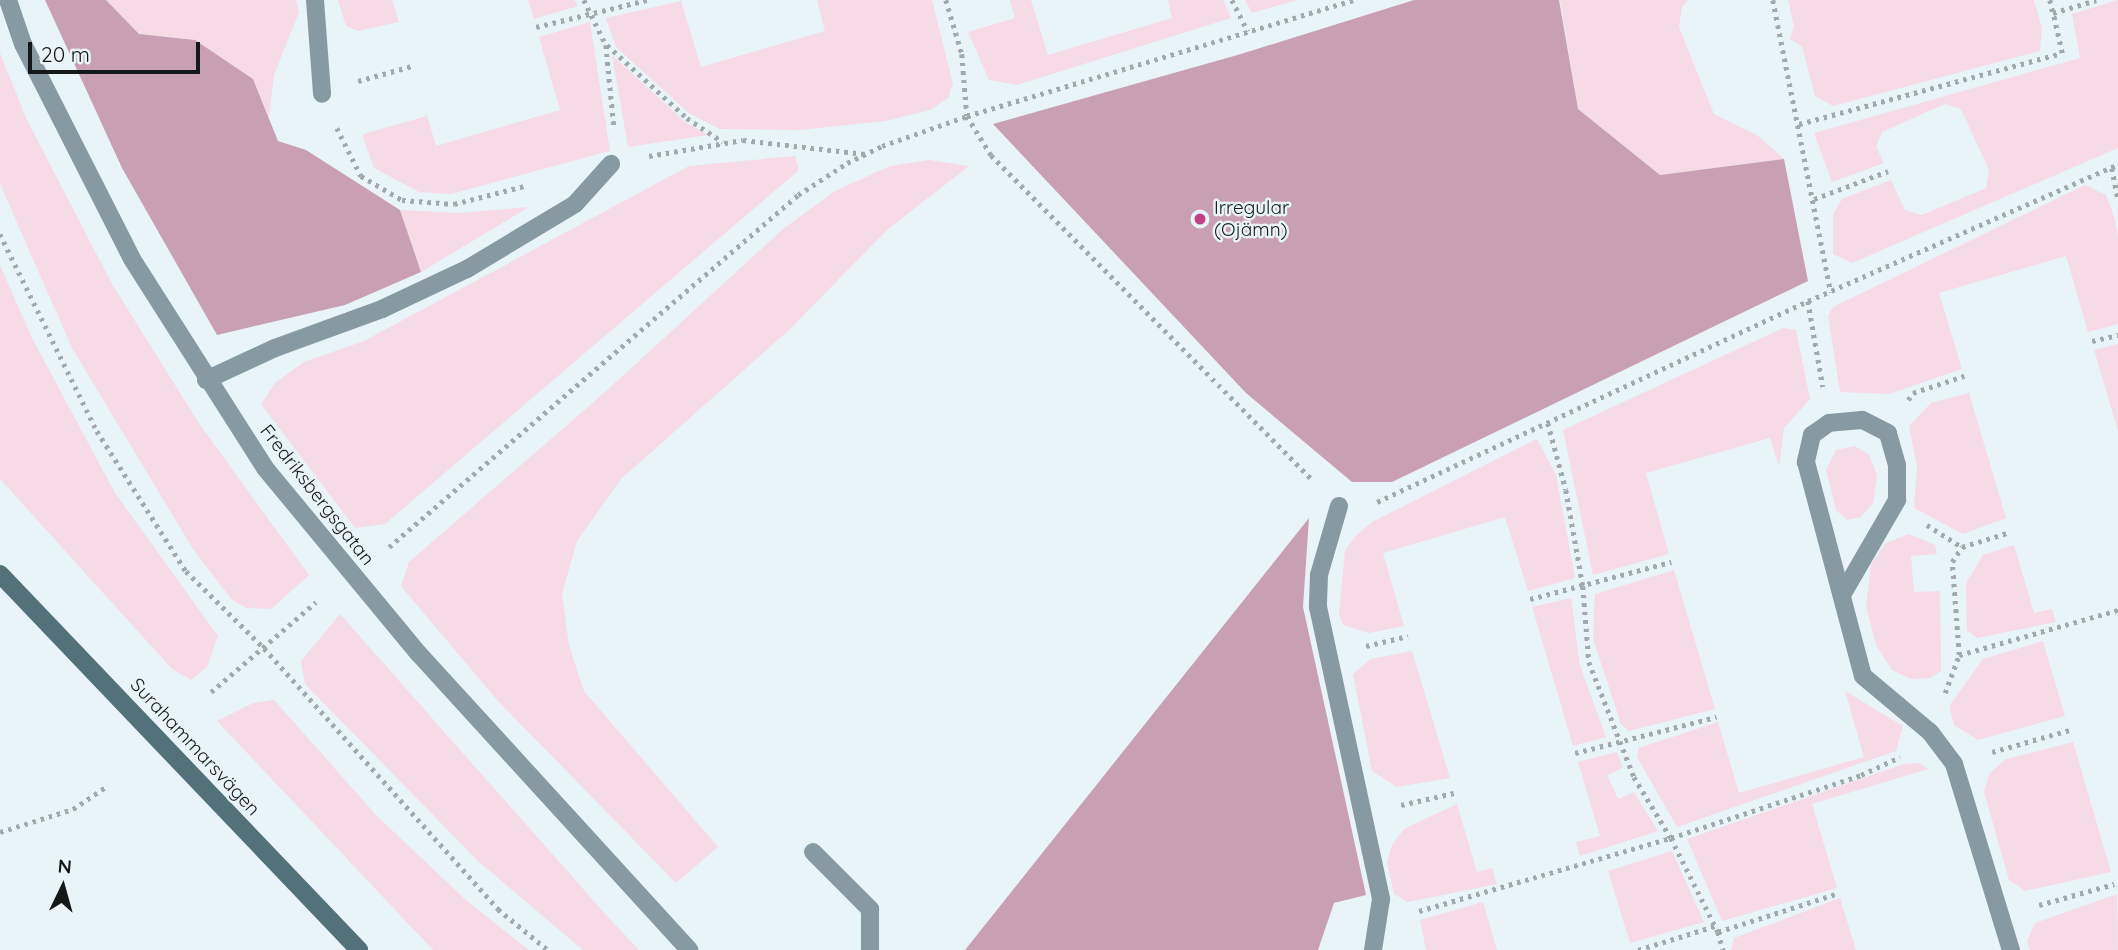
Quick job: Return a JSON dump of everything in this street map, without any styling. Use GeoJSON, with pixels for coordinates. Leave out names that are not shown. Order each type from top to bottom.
{"type":"FeatureCollection","features":[{"type":"Feature","properties":{"kind":"main road","name":"Surahammarsvägen"},"geometry":{"type":"LineString","coordinates":[[0,574],[359,950]]}},
{"type":"Feature","properties":{"kind":"street","name":"Fredriksbergsgatan"},"geometry":{"type":"LineString","coordinates":[[8,0],[23,44],[132,259],[206,380],[265,468],[419,654],[689,950]]}},
{"type":"Feature","properties":{"kind":"street"},"geometry":{"type":"LineString","coordinates":[[314,0],[323,94]]}},
{"type":"Feature","properties":{"kind":"street"},"geometry":{"type":"LineString","coordinates":[[206,380],[275,348],[382,309],[467,269],[575,204],[611,164]]}},
{"type":"Feature","properties":{"kind":"street"},"geometry":{"type":"LineString","coordinates":[[1842,595],[1897,500],[1897,465],[1888,433],[1862,420],[1829,422],[1812,435],[1806,462],[1863,676],[1930,732],[1954,764],[2011,950]]}},
{"type":"Feature","properties":{"kind":"street"},"geometry":{"type":"LineString","coordinates":[[1339,506],[1319,575],[1318,607],[1381,899],[1373,950]]}},
{"type":"Feature","properties":{"kind":"street"},"geometry":{"type":"LineString","coordinates":[[813,852],[870,909],[870,950]]}},
{"type":"Feature","properties":{"kind":"path"},"geometry":{"type":"LineString","coordinates":[[584,0],[606,45],[616,136]]}},
{"type":"Feature","properties":{"kind":"path"},"geometry":{"type":"LineString","coordinates":[[536,27],[591,11],[647,0]]}},
{"type":"Feature","properties":{"kind":"path"},"geometry":{"type":"LineString","coordinates":[[946,0],[962,54],[967,116],[991,155],[1339,506],[1381,501],[1808,301],[2118,164]]}},
{"type":"Feature","properties":{"kind":"path"},"geometry":{"type":"LineString","coordinates":[[1233,0],[1248,31]]}},
{"type":"Feature","properties":{"kind":"path"},"geometry":{"type":"LineString","coordinates":[[390,547],[797,195],[882,146],[967,116],[1354,0]]}},
{"type":"Feature","properties":{"kind":"path"},"geometry":{"type":"LineString","coordinates":[[1773,0],[1831,292]]}},
{"type":"Feature","properties":{"kind":"path"},"geometry":{"type":"LineString","coordinates":[[1799,124],[2063,53],[2050,0]]}},
{"type":"Feature","properties":{"kind":"path"},"geometry":{"type":"LineString","coordinates":[[2053,13],[2096,0]]}},
{"type":"Feature","properties":{"kind":"path"},"geometry":{"type":"LineString","coordinates":[[606,45],[687,118],[723,142]]}},
{"type":"Feature","properties":{"kind":"path"},"geometry":{"type":"LineString","coordinates":[[323,94],[412,66]]}},
{"type":"Feature","properties":{"kind":"path"},"geometry":{"type":"LineString","coordinates":[[2112,168],[2118,198]]}},
{"type":"Feature","properties":{"kind":"path"},"geometry":{"type":"LineString","coordinates":[[1814,199],[1888,171]]}},
{"type":"Feature","properties":{"kind":"path"},"geometry":{"type":"LineString","coordinates":[[0,234],[97,431],[186,571],[264,648],[498,909],[548,950]]}},
{"type":"Feature","properties":{"kind":"path"},"geometry":{"type":"LineString","coordinates":[[1808,301],[1829,422]]}},
{"type":"Feature","properties":{"kind":"path"},"geometry":{"type":"LineString","coordinates":[[2092,341],[2118,335]]}},
{"type":"Feature","properties":{"kind":"path"},"geometry":{"type":"LineString","coordinates":[[1888,433],[1913,393],[1964,376]]}},
{"type":"Feature","properties":{"kind":"path"},"geometry":{"type":"LineString","coordinates":[[1548,423],[1566,491],[1583,586],[1589,662],[1619,742],[1716,926],[1723,950]]}},
{"type":"Feature","properties":{"kind":"path"},"geometry":{"type":"LineString","coordinates":[[1411,919],[1419,911],[1671,838],[1861,775],[1921,747],[1930,732],[1959,655],[1952,562],[1962,547],[2010,532]]}},
{"type":"Feature","properties":{"kind":"path"},"geometry":{"type":"LineString","coordinates":[[1530,599],[1671,562]]}},
{"type":"Feature","properties":{"kind":"path"},"geometry":{"type":"LineString","coordinates":[[211,692],[316,602]]}},
{"type":"Feature","properties":{"kind":"path"},"geometry":{"type":"LineString","coordinates":[[1959,655],[2118,610]]}},
{"type":"Feature","properties":{"kind":"path"},"geometry":{"type":"LineString","coordinates":[[1575,753],[1716,717]]}},
{"type":"Feature","properties":{"kind":"path"},"geometry":{"type":"LineString","coordinates":[[1954,764],[2069,730]]}},
{"type":"Feature","properties":{"kind":"path"},"geometry":{"type":"LineString","coordinates":[[0,832],[73,809],[107,786]]}},
{"type":"Feature","properties":{"kind":"path"},"geometry":{"type":"LineString","coordinates":[[1363,813],[1454,793]]}},
{"type":"Feature","properties":{"kind":"path"},"geometry":{"type":"LineString","coordinates":[[2001,915],[2114,884]]}},
{"type":"Feature","properties":{"kind":"path"},"geometry":{"type":"LineString","coordinates":[[1718,932],[1839,893]]}},
{"type":"Feature","properties":{"kind":"path"},"geometry":{"type":"LineString","coordinates":[[1638,950],[1716,926]]}},
{"type":"Feature","properties":{"kind":"shaded area"},"geometry":{"type":"Polygon","coordinates":[[[45,0],[106,0],[139,34],[195,40],[253,79],[278,141],[306,150],[400,210],[421,272],[345,305],[217,335],[122,168],[45,0]]]}},
{"type":"Feature","properties":{"kind":"shaded area"},"geometry":{"type":"Polygon","coordinates":[[[106,0],[296,0],[299,12],[274,75],[269,117],[253,79],[195,40],[139,34],[106,0]]]}},
{"type":"Feature","properties":{"kind":"shaded area"},"geometry":{"type":"Polygon","coordinates":[[[338,0],[392,0],[399,22],[358,31],[346,26],[338,0]]]}},
{"type":"Feature","properties":{"kind":"shaded area"},"geometry":{"type":"Polygon","coordinates":[[[528,0],[574,0],[578,6],[534,19],[528,0]]]}},
{"type":"Feature","properties":{"kind":"shaded area"},"geometry":{"type":"Polygon","coordinates":[[[817,0],[932,0],[953,84],[948,98],[930,110],[885,121],[800,130],[720,129],[690,114],[616,47],[606,18],[681,1],[701,67],[825,31],[817,0]]]}},
{"type":"Feature","properties":{"kind":"shaded area"},"geometry":{"type":"Polygon","coordinates":[[[1010,0],[1031,0],[1048,55],[1172,18],[1168,0],[1223,0],[1231,18],[1017,85],[989,80],[968,32],[1015,18],[1010,0]]]}},
{"type":"Feature","properties":{"kind":"shaded area"},"geometry":{"type":"Polygon","coordinates":[[[1245,0],[1297,0],[1252,13],[1245,0]]]}},
{"type":"Feature","properties":{"kind":"shaded area"},"geometry":{"type":"Polygon","coordinates":[[[1414,0],[1559,0],[1578,109],[1660,175],[1784,159],[1808,281],[1392,482],[1352,482],[1246,393],[993,124],[1241,54],[1414,0]]]}},
{"type":"Feature","properties":{"kind":"shaded area"},"geometry":{"type":"Polygon","coordinates":[[[1560,0],[1688,0],[1682,7],[1679,27],[1714,114],[1757,135],[1784,159],[1660,175],[1578,109],[1560,0]]]}},
{"type":"Feature","properties":{"kind":"shaded area"},"geometry":{"type":"Polygon","coordinates":[[[1788,0],[2034,0],[2042,28],[2040,51],[1833,106],[1815,96],[1802,47],[1790,39],[1794,26],[1788,0]]]}},
{"type":"Feature","properties":{"kind":"shaded area"},"geometry":{"type":"Polygon","coordinates":[[[2118,0],[2118,148],[1852,263],[1833,254],[1833,214],[1842,199],[1891,180],[1905,210],[1922,215],[1986,188],[1989,170],[1961,109],[1945,104],[1882,132],[1876,147],[1884,163],[1832,182],[1814,133],[2080,58],[2072,14],[2118,0]]]}},
{"type":"Feature","properties":{"kind":"shaded area"},"geometry":{"type":"Polygon","coordinates":[[[590,22],[610,151],[451,194],[419,192],[374,168],[362,135],[370,132],[427,116],[436,146],[560,110],[539,37],[590,22]]]}},
{"type":"Feature","properties":{"kind":"shaded area"},"geometry":{"type":"Polygon","coordinates":[[[0,53],[27,120],[112,284],[200,425],[309,575],[271,609],[247,608],[232,600],[193,549],[72,348],[0,184],[0,53]]]}},
{"type":"Feature","properties":{"kind":"shaded area"},"geometry":{"type":"Polygon","coordinates":[[[612,55],[685,122],[708,135],[628,147],[612,55]]]}},
{"type":"Feature","properties":{"kind":"shaded area"},"geometry":{"type":"Polygon","coordinates":[[[795,156],[799,170],[385,524],[355,528],[261,404],[276,382],[304,362],[364,341],[689,166],[795,156]]]}},
{"type":"Feature","properties":{"kind":"shaded area"},"geometry":{"type":"Polygon","coordinates":[[[929,160],[969,166],[887,230],[789,330],[621,479],[577,541],[562,594],[569,645],[584,691],[718,847],[676,883],[497,700],[401,586],[409,562],[604,393],[783,229],[835,191],[890,166],[929,160]]]}},
{"type":"Feature","properties":{"kind":"shaded area"},"geometry":{"type":"Polygon","coordinates":[[[2085,185],[2106,195],[2114,216],[2118,237],[2118,324],[2088,332],[2066,256],[1939,293],[1962,369],[1889,394],[1840,392],[1828,316],[1833,307],[2085,185]]]}},
{"type":"Feature","properties":{"kind":"shaded area"},"geometry":{"type":"Polygon","coordinates":[[[529,207],[421,272],[400,210],[460,213],[529,207]]]}},
{"type":"Feature","properties":{"kind":"shaded area"},"geometry":{"type":"Polygon","coordinates":[[[0,265],[32,338],[115,493],[218,636],[207,667],[191,680],[172,669],[0,479],[0,265]]]}},
{"type":"Feature","properties":{"kind":"shaded area"},"geometry":{"type":"Polygon","coordinates":[[[1783,328],[1796,330],[1810,399],[1784,428],[1779,466],[1770,438],[1646,473],[1669,554],[1593,575],[1563,430],[1783,328]]]}},
{"type":"Feature","properties":{"kind":"shaded area"},"geometry":{"type":"Polygon","coordinates":[[[2118,344],[2118,431],[2094,350],[2118,344]]]}},
{"type":"Feature","properties":{"kind":"shaded area"},"geometry":{"type":"Polygon","coordinates":[[[1969,393],[2006,518],[1963,534],[1914,508],[1917,467],[1909,426],[1931,403],[1969,393]]]}},
{"type":"Feature","properties":{"kind":"shaded area"},"geometry":{"type":"Polygon","coordinates":[[[1537,439],[1556,475],[1575,578],[1528,591],[1505,517],[1383,553],[1404,626],[1369,633],[1343,625],[1339,613],[1345,550],[1356,536],[1372,522],[1537,439]]]}},
{"type":"Feature","properties":{"kind":"shaded area"},"geometry":{"type":"Polygon","coordinates":[[[1855,446],[1869,455],[1877,476],[1873,503],[1861,517],[1847,520],[1836,510],[1826,470],[1836,450],[1855,446]]]}},
{"type":"Feature","properties":{"kind":"shaded area"},"geometry":{"type":"Polygon","coordinates":[[[1309,518],[1303,607],[1366,895],[1334,903],[1318,950],[965,950],[1309,518]]]}},
{"type":"Feature","properties":{"kind":"shaded area"},"geometry":{"type":"Polygon","coordinates":[[[1909,534],[1935,545],[1937,554],[1911,556],[1914,592],[1940,591],[1941,671],[1930,678],[1911,679],[1892,670],[1876,645],[1866,607],[1871,564],[1886,543],[1909,534]]]}},
{"type":"Feature","properties":{"kind":"shaded area"},"geometry":{"type":"Polygon","coordinates":[[[2014,545],[2034,613],[2052,609],[2056,622],[1977,638],[1967,630],[1966,583],[1983,555],[2014,545]]]}},
{"type":"Feature","properties":{"kind":"shaded area"},"geometry":{"type":"Polygon","coordinates":[[[1674,570],[1715,709],[1629,731],[1621,724],[1593,639],[1595,594],[1674,570]]]}},
{"type":"Feature","properties":{"kind":"shaded area"},"geometry":{"type":"Polygon","coordinates":[[[1571,598],[1580,666],[1606,737],[1573,746],[1532,607],[1571,598]]]}},
{"type":"Feature","properties":{"kind":"shaded area"},"geometry":{"type":"Polygon","coordinates":[[[340,614],[639,950],[583,950],[479,862],[305,684],[301,661],[340,614]]]}},
{"type":"Feature","properties":{"kind":"shaded area"},"geometry":{"type":"Polygon","coordinates":[[[2043,641],[2065,716],[1978,740],[1954,725],[1949,706],[1983,659],[2043,641]]]}},
{"type":"Feature","properties":{"kind":"shaded area"},"geometry":{"type":"Polygon","coordinates":[[[1412,651],[1450,778],[1397,787],[1372,771],[1353,674],[1371,659],[1412,651]]]}},
{"type":"Feature","properties":{"kind":"shaded area"},"geometry":{"type":"Polygon","coordinates":[[[1845,691],[1903,726],[1896,751],[1677,827],[1637,757],[1639,748],[1718,722],[1739,793],[1864,757],[1845,691]]]}},
{"type":"Feature","properties":{"kind":"shaded area"},"geometry":{"type":"Polygon","coordinates":[[[274,700],[376,815],[467,901],[529,950],[433,950],[217,721],[253,703],[274,700]]]}},
{"type":"Feature","properties":{"kind":"shaded area"},"geometry":{"type":"Polygon","coordinates":[[[2073,742],[2111,872],[2025,891],[2009,880],[1984,792],[1989,774],[2006,759],[2073,742]]]}},
{"type":"Feature","properties":{"kind":"shaded area"},"geometry":{"type":"Polygon","coordinates":[[[1617,752],[1623,768],[1607,775],[1618,799],[1634,792],[1658,831],[1580,856],[1576,842],[1600,836],[1578,762],[1617,752]]]}},
{"type":"Feature","properties":{"kind":"shaded area"},"geometry":{"type":"Polygon","coordinates":[[[1919,763],[1928,769],[1812,804],[1837,888],[1722,921],[1687,839],[1904,764],[1919,763]]]}},
{"type":"Feature","properties":{"kind":"shaded area"},"geometry":{"type":"Polygon","coordinates":[[[1457,804],[1477,872],[1492,868],[1497,884],[1408,902],[1394,894],[1387,862],[1392,845],[1404,829],[1457,804]]]}},
{"type":"Feature","properties":{"kind":"shaded area"},"geometry":{"type":"Polygon","coordinates":[[[1672,851],[1704,922],[1630,943],[1608,871],[1672,851]]]}},
{"type":"Feature","properties":{"kind":"shaded area"},"geometry":{"type":"Polygon","coordinates":[[[2117,894],[2118,950],[2030,950],[2027,941],[2035,923],[2117,894]]]}},
{"type":"Feature","properties":{"kind":"shaded area"},"geometry":{"type":"Polygon","coordinates":[[[1840,898],[1856,950],[1731,950],[1734,938],[1840,898]]]}},
{"type":"Feature","properties":{"kind":"shaded area"},"geometry":{"type":"Polygon","coordinates":[[[1483,902],[1497,950],[1426,950],[1420,920],[1483,902]]]}},
{"type":"Feature","properties":{"kind":"place","name":"Irregular (Ojämn)"},"geometry":{"type":"Point","coordinates":[1200,219]}}]}
